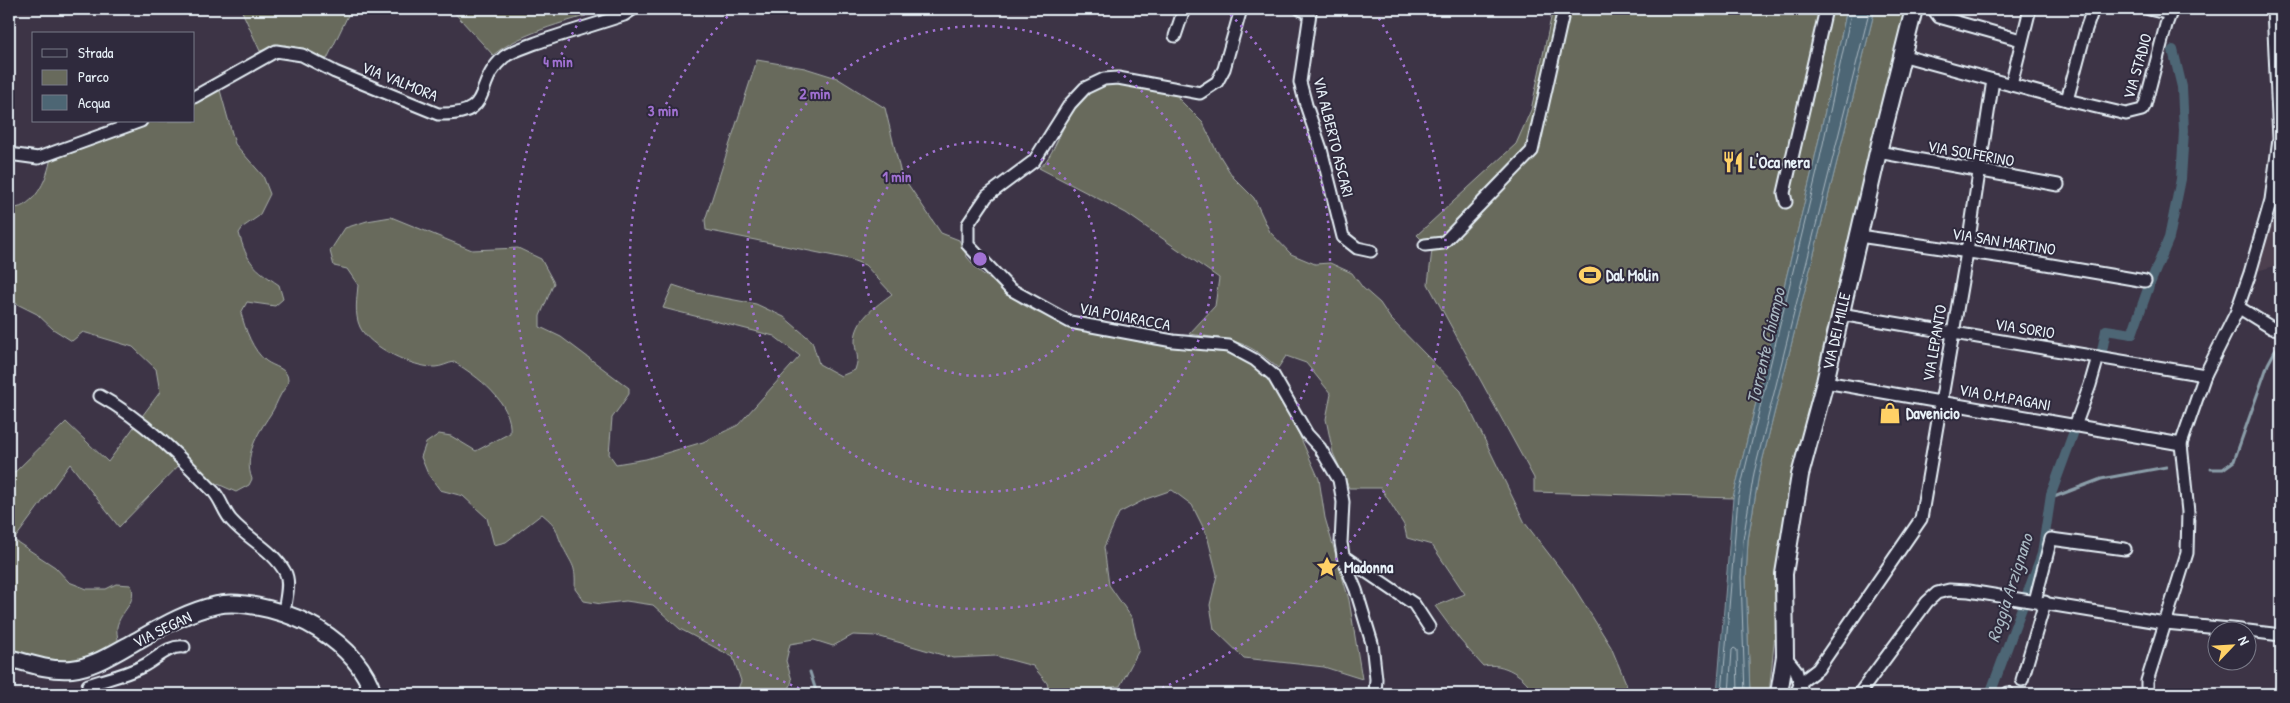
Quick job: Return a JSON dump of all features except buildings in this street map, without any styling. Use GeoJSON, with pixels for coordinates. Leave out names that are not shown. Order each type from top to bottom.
{"type":"FeatureCollection","features":[{"type":"Feature","properties":{"kind":"main road","name":"VIA DEI MILLE"},"geometry":{"type":"LineString","coordinates":[[1779,694],[1785,656],[1784,574],[1800,475],[1825,382],[1901,55],[1914,9]]}},
{"type":"Feature","properties":{"kind":"main road","name":"VIA SEGAN"},"geometry":{"type":"LineString","coordinates":[[9,658],[44,668],[85,666],[96,663],[178,618],[218,605],[252,606],[284,613],[307,622],[328,635],[352,656],[369,680],[373,694]]}},
{"type":"Feature","properties":{"kind":"street","name":"VIA VALMORA"},"geometry":{"type":"LineString","coordinates":[[195,96],[276,51],[302,55],[335,72],[438,114],[454,115],[469,111],[476,104],[492,71],[504,57],[554,37],[624,15],[633,9]]}},
{"type":"Feature","properties":{"kind":"street"},"geometry":{"type":"LineString","coordinates":[[1176,36],[1184,9]]}},
{"type":"Feature","properties":{"kind":"street","name":"VIA POIARACCA"},"geometry":{"type":"LineString","coordinates":[[1241,9],[1224,69],[1217,82],[1200,93],[1118,78],[1104,79],[1085,88],[1070,104],[1034,161],[987,196],[968,224],[968,245],[1010,289],[1070,322],[1173,341],[1229,346],[1255,360],[1273,375],[1307,434],[1320,448],[1339,480],[1343,502],[1341,543],[1343,556],[1372,643],[1376,679],[1375,694]]}},
{"type":"Feature","properties":{"kind":"street"},"geometry":{"type":"LineString","coordinates":[[1425,245],[1443,243],[1532,151],[1564,9]]}},
{"type":"Feature","properties":{"kind":"street"},"geometry":{"type":"LineString","coordinates":[[1786,202],[1784,192],[1826,9]]}},
{"type":"Feature","properties":{"kind":"street"},"geometry":{"type":"LineString","coordinates":[[1933,9],[1939,18],[2021,40]]}},
{"type":"Feature","properties":{"kind":"street"},"geometry":{"type":"LineString","coordinates":[[2012,85],[2021,40],[2030,9]]}},
{"type":"Feature","properties":{"kind":"street"},"geometry":{"type":"LineString","coordinates":[[2067,100],[2086,28],[2093,9]]}},
{"type":"Feature","properties":{"kind":"street","name":"VIA STADIO"},"geometry":{"type":"LineString","coordinates":[[1901,55],[2126,114],[2142,110],[2171,12],[2148,9]]}},
{"type":"Feature","properties":{"kind":"street"},"geometry":{"type":"LineString","coordinates":[[2146,694],[2148,680],[2187,553],[2188,512],[2181,444],[2205,375],[2238,306],[2250,273],[2271,200],[2279,139],[2273,9]]}},
{"type":"Feature","properties":{"kind":"street","name":"VIA ALBERTO ASCARI"},"geometry":{"type":"LineString","coordinates":[[1307,10],[1300,82],[1306,105],[1321,149],[1343,237],[1357,248],[1371,251]]}},
{"type":"Feature","properties":{"kind":"street","name":"VIA LEPANTO"},"geometry":{"type":"LineString","coordinates":[[1800,690],[1816,671],[1920,520],[1967,252],[1993,80]]}},
{"type":"Feature","properties":{"kind":"street"},"geometry":{"type":"LineString","coordinates":[[9,154],[38,158],[138,122]]}},
{"type":"Feature","properties":{"kind":"street","name":"VIA SOLFERINO"},"geometry":{"type":"LineString","coordinates":[[1878,152],[2058,185]]}},
{"type":"Feature","properties":{"kind":"street","name":"VIA SAN MARTINO"},"geometry":{"type":"LineString","coordinates":[[1859,236],[2017,258],[2145,281]]}},
{"type":"Feature","properties":{"kind":"street"},"geometry":{"type":"LineString","coordinates":[[2238,306],[2272,328],[2281,330]]}},
{"type":"Feature","properties":{"kind":"street","name":"VIA SORIO"},"geometry":{"type":"LineString","coordinates":[[1840,314],[2205,375]]}},
{"type":"Feature","properties":{"kind":"street"},"geometry":{"type":"LineString","coordinates":[[2075,426],[2098,357]]}},
{"type":"Feature","properties":{"kind":"street","name":"VIA O.M.PAGANI"},"geometry":{"type":"LineString","coordinates":[[1825,382],[2181,444]]}},
{"type":"Feature","properties":{"kind":"street"},"geometry":{"type":"LineString","coordinates":[[100,396],[136,420],[182,460],[215,494],[233,522],[275,558],[286,573],[287,594],[284,613]]}},
{"type":"Feature","properties":{"kind":"street"},"geometry":{"type":"LineString","coordinates":[[2022,680],[2040,601],[2051,539],[2125,549]]}},
{"type":"Feature","properties":{"kind":"street"},"geometry":{"type":"LineString","coordinates":[[1343,556],[1414,604],[1429,627]]}},
{"type":"Feature","properties":{"kind":"street"},"geometry":{"type":"LineString","coordinates":[[1859,694],[1927,602],[1937,593],[1949,590],[1970,591],[2040,601],[2165,623],[2208,627]]}},
{"type":"Feature","properties":{"kind":"street"},"geometry":{"type":"LineString","coordinates":[[2258,632],[2281,635]]}},
{"type":"Feature","properties":{"kind":"street"},"geometry":{"type":"LineString","coordinates":[[85,666],[86,690],[143,666],[178,646],[184,647]]}},
{"type":"Feature","properties":{"kind":"street","name":"VIA LEPANTO"},"geometry":{"type":"LineString","coordinates":[[1785,656],[1796,670],[1800,690]]}},
{"type":"Feature","properties":{"kind":"street"},"geometry":{"type":"LineString","coordinates":[[1796,670],[1816,671]]}},
{"type":"Feature","properties":{"kind":"shaded area"},"geometry":{"type":"Polygon","coordinates":[[[2281,159],[2281,264],[2250,273],[2281,159]]]}},
{"type":"Feature","properties":{"kind":"green space"},"geometry":{"type":"Polygon","coordinates":[[[241,9],[351,9],[327,59],[285,45],[260,51],[241,9]]]}},
{"type":"Feature","properties":{"kind":"green space"},"geometry":{"type":"Polygon","coordinates":[[[451,9],[609,9],[533,33],[493,55],[451,9]]]}},
{"type":"Feature","properties":{"kind":"green space"},"geometry":{"type":"Polygon","coordinates":[[[1553,9],[1847,9],[1812,171],[1733,498],[1534,492],[1534,478],[1428,284],[1432,250],[1417,235],[1516,144],[1531,110],[1553,9]]]}},
{"type":"Feature","properties":{"kind":"green space"},"geometry":{"type":"Polygon","coordinates":[[[1875,9],[1914,9],[1781,574],[1769,694],[1750,694],[1746,578],[1748,540],[1759,474],[1875,9]]]}},
{"type":"Feature","properties":{"kind":"green space"},"geometry":{"type":"Polygon","coordinates":[[[757,60],[805,68],[837,78],[885,108],[901,174],[941,233],[959,240],[967,257],[978,270],[1020,303],[1036,312],[1065,322],[1147,344],[1227,353],[1246,361],[1270,381],[1289,412],[1319,479],[1325,518],[1349,600],[1362,679],[1324,667],[1244,658],[1214,629],[1210,605],[1217,575],[1207,535],[1192,505],[1172,490],[1146,499],[1119,513],[1104,547],[1109,585],[1132,618],[1139,650],[1120,686],[1105,688],[1100,694],[1050,694],[1047,683],[1033,666],[996,656],[953,658],[877,636],[853,635],[833,646],[814,640],[790,644],[786,661],[792,680],[788,694],[736,694],[741,681],[733,657],[680,629],[653,605],[626,601],[601,604],[584,601],[575,589],[573,566],[556,529],[542,514],[506,542],[494,545],[487,518],[463,496],[440,490],[428,474],[421,457],[426,443],[439,434],[451,436],[476,451],[510,433],[506,411],[500,401],[483,382],[454,362],[435,367],[416,364],[382,349],[365,335],[357,317],[358,285],[347,269],[334,266],[330,251],[345,228],[367,221],[391,217],[472,250],[518,248],[541,259],[554,283],[540,316],[540,327],[561,337],[629,388],[629,394],[612,418],[609,454],[616,464],[646,459],[703,442],[738,425],[800,356],[774,336],[663,308],[673,285],[697,293],[756,304],[784,317],[812,341],[819,364],[841,376],[855,370],[857,358],[855,343],[858,327],[867,314],[892,294],[865,265],[849,259],[706,230],[705,220],[757,60]]]}},
{"type":"Feature","properties":{"kind":"green space"},"geometry":{"type":"Polygon","coordinates":[[[1104,79],[1181,91],[1178,98],[1203,123],[1215,148],[1233,177],[1254,198],[1270,232],[1291,254],[1315,264],[1330,263],[1352,273],[1363,288],[1380,303],[1390,318],[1461,391],[1525,523],[1572,584],[1611,647],[1626,683],[1628,694],[1535,694],[1526,681],[1506,668],[1491,665],[1483,666],[1460,640],[1435,606],[1465,594],[1432,545],[1407,538],[1404,525],[1381,488],[1349,488],[1333,453],[1326,419],[1331,394],[1306,363],[1286,356],[1278,368],[1256,351],[1236,342],[1189,334],[1215,306],[1219,278],[1126,213],[1039,168],[1049,156],[1073,111],[1104,79]]]}},
{"type":"Feature","properties":{"kind":"green space"},"geometry":{"type":"Polygon","coordinates":[[[218,83],[235,144],[263,176],[270,194],[259,216],[243,227],[239,233],[245,251],[253,264],[279,285],[283,299],[275,306],[247,302],[241,313],[253,346],[261,357],[286,373],[287,384],[253,445],[249,462],[252,479],[249,485],[236,492],[204,478],[187,457],[119,527],[70,464],[14,540],[55,567],[69,582],[87,589],[106,589],[116,584],[131,585],[132,597],[117,627],[121,655],[90,667],[9,656],[9,469],[14,473],[66,422],[108,462],[160,392],[156,369],[133,347],[83,332],[72,341],[53,329],[37,314],[9,300],[9,209],[22,206],[36,195],[47,173],[52,150],[125,122],[195,122],[195,93],[218,83]]]}},
{"type":"Feature","properties":{"kind":"water"},"geometry":{"type":"Polygon","coordinates":[[[1847,9],[1875,9],[1759,474],[1748,540],[1746,578],[1750,694],[1717,694],[1733,498],[1812,171],[1847,9]]]}},
{"type":"Feature","properties":{"kind":"waterway","name":"Roggia Arzignano"},"geometry":{"type":"LineString","coordinates":[[2151,281],[2169,238],[2181,179],[2184,131],[2182,87],[2173,50]]}},
{"type":"Feature","properties":{"kind":"waterway","name":"Roggia Arzignano"},"geometry":{"type":"LineString","coordinates":[[2102,351],[2106,330],[2132,334],[2149,286]]}},
{"type":"Feature","properties":{"kind":"waterway"},"geometry":{"type":"LineString","coordinates":[[2211,469],[2223,469],[2234,461],[2268,364],[2275,351],[2281,347]]}},
{"type":"Feature","properties":{"kind":"waterway","name":"Roggia Arzignano"},"geometry":{"type":"LineString","coordinates":[[1990,694],[2042,554],[2051,494],[2073,434]]}},
{"type":"Feature","properties":{"kind":"waterway"},"geometry":{"type":"LineString","coordinates":[[2054,497],[2101,479],[2166,467]]}},
{"type":"Feature","properties":{"kind":"waterway"},"geometry":{"type":"LineString","coordinates":[[810,672],[817,694]]}},
{"type":"Feature","properties":{"kind":"place","name":"L'Oca nera"},"geometry":{"type":"Point","coordinates":[1733,162]}},
{"type":"Feature","properties":{"kind":"place","name":"Dal Molin"},"geometry":{"type":"Point","coordinates":[1590,275]}},
{"type":"Feature","properties":{"kind":"place","name":"Davenicio"},"geometry":{"type":"Point","coordinates":[1890,413]}},
{"type":"Feature","properties":{"kind":"place","name":"Madonna"},"geometry":{"type":"Point","coordinates":[1327,567]}},
{"type":"Feature","properties":{"kind":"water label","name":"Torrente Chiampo"},"geometry":{"type":"Point","coordinates":[1766,346]}}]}
